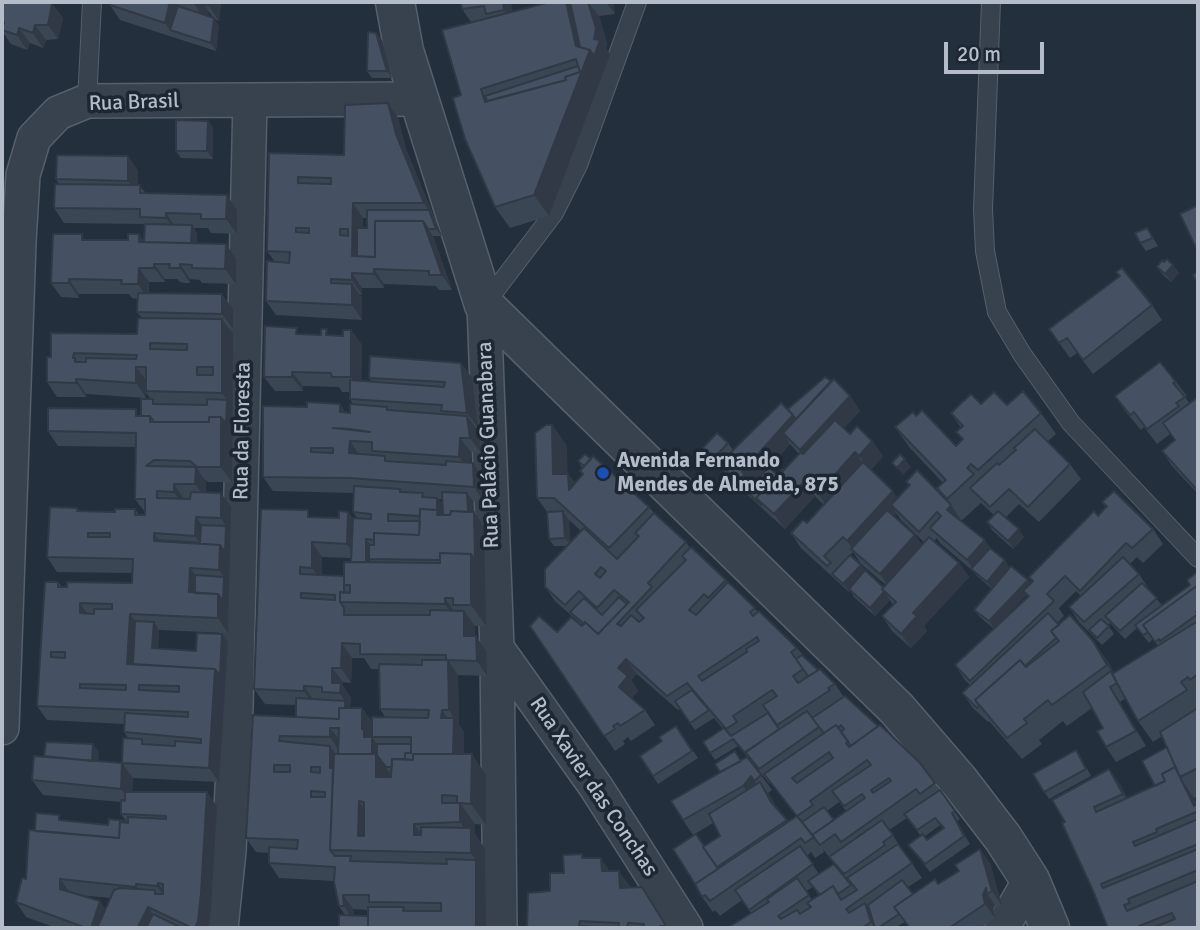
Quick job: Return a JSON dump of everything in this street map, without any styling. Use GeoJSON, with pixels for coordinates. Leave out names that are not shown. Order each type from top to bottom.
{"type":"FeatureCollection","features":[{"type":"Feature","properties":{"kind":"street"},"geometry":{"type":"LineString","coordinates":[[395,2],[404,51],[418,99],[484,305],[898,709],[982,810],[1030,880],[1050,928]]}},
{"type":"Feature","properties":{"kind":"street"},"geometry":{"type":"LineString","coordinates":[[250,102],[418,99]]}},
{"type":"Feature","properties":{"kind":"street","name":"Rua Brasil"},"geometry":{"type":"LineString","coordinates":[[2,728],[23,175],[34,138],[58,113],[88,101],[250,102]]}},
{"type":"Feature","properties":{"kind":"street","name":"Rua da Floresta"},"geometry":{"type":"LineString","coordinates":[[220,928],[229,851],[236,706],[250,102]]}},
{"type":"Feature","properties":{"kind":"street","name":"Rua Palácio Guanabara"},"geometry":{"type":"LineString","coordinates":[[484,305],[497,648],[500,928]]}},
{"type":"Feature","properties":{"kind":"street","name":"Rua Xavier das Conchas"},"geometry":{"type":"LineString","coordinates":[[497,648],[596,787],[686,928]]}},
{"type":"Feature","properties":{"kind":"street"},"geometry":{"type":"LineString","coordinates":[[1002,928],[1030,880]]}},
{"type":"Feature","properties":{"kind":"lane"},"geometry":{"type":"LineString","coordinates":[[88,101],[92,2]]}},
{"type":"Feature","properties":{"kind":"lane"},"geometry":{"type":"LineString","coordinates":[[484,305],[554,213],[583,152],[637,2]]}},
{"type":"Feature","properties":{"kind":"lane"},"geometry":{"type":"LineString","coordinates":[[991,2],[983,209],[985,251],[998,312],[1022,355],[1071,423],[1198,558]]}},
{"type":"Feature","properties":{"kind":"building"},"geometry":{"type":"Polygon","coordinates":[[[2,2],[52,4],[48,25],[35,25],[33,33],[19,28],[17,35],[2,30],[2,2]]]}},
{"type":"Feature","properties":{"kind":"building"},"geometry":{"type":"Polygon","coordinates":[[[111,2],[170,2],[165,23],[110,5],[111,2]]]}},
{"type":"Feature","properties":{"kind":"building"},"geometry":{"type":"Polygon","coordinates":[[[461,2],[503,2],[504,10],[486,14],[484,6],[462,9],[461,2]]]}},
{"type":"Feature","properties":{"kind":"building"},"geometry":{"type":"Polygon","coordinates":[[[550,2],[566,2],[576,46],[590,50],[534,195],[495,207],[465,139],[456,109],[453,98],[461,95],[442,30],[550,2]],[[576,59],[481,89],[485,102],[566,80],[565,77],[580,72],[576,59]]]}},
{"type":"Feature","properties":{"kind":"building"},"geometry":{"type":"Polygon","coordinates":[[[570,2],[588,2],[596,28],[594,39],[600,40],[594,56],[590,50],[580,47],[570,2]]]}},
{"type":"Feature","properties":{"kind":"building"},"geometry":{"type":"Polygon","coordinates":[[[178,6],[214,18],[211,43],[170,30],[178,6]]]}},
{"type":"Feature","properties":{"kind":"building"},"geometry":{"type":"Polygon","coordinates":[[[368,32],[376,33],[387,71],[367,71],[368,32]]]}},
{"type":"Feature","properties":{"kind":"building"},"geometry":{"type":"Polygon","coordinates":[[[578,66],[580,72],[565,77],[566,80],[487,101],[485,96],[578,66]]]}},
{"type":"Feature","properties":{"kind":"building"},"geometry":{"type":"Polygon","coordinates":[[[388,103],[396,134],[424,203],[353,203],[352,256],[375,257],[375,221],[423,221],[442,275],[429,275],[429,271],[374,269],[374,274],[352,273],[352,280],[331,279],[331,283],[352,284],[352,305],[266,301],[267,261],[289,263],[290,252],[267,251],[269,153],[344,155],[345,105],[388,103]],[[298,177],[298,183],[331,184],[331,178],[298,177]],[[296,228],[296,232],[309,233],[309,228],[296,228]],[[340,229],[340,235],[348,236],[348,229],[340,229]]]}},
{"type":"Feature","properties":{"kind":"building"},"geometry":{"type":"Polygon","coordinates":[[[176,120],[208,121],[207,151],[176,151],[176,120]]]}},
{"type":"Feature","properties":{"kind":"building"},"geometry":{"type":"Polygon","coordinates":[[[57,155],[128,156],[128,181],[56,179],[57,155]]]}},
{"type":"Feature","properties":{"kind":"building"},"geometry":{"type":"Polygon","coordinates":[[[55,184],[140,185],[140,193],[227,195],[226,219],[201,219],[201,214],[166,213],[166,218],[140,217],[140,209],[54,208],[55,184]]]}},
{"type":"Feature","properties":{"kind":"building"},"geometry":{"type":"Polygon","coordinates":[[[1198,205],[1198,252],[1180,214],[1198,205]]]}},
{"type":"Feature","properties":{"kind":"building"},"geometry":{"type":"Polygon","coordinates":[[[367,210],[429,210],[436,229],[428,229],[423,221],[375,221],[375,257],[357,256],[357,228],[367,228],[367,210]]]}},
{"type":"Feature","properties":{"kind":"building"},"geometry":{"type":"Polygon","coordinates":[[[145,224],[192,225],[191,243],[144,242],[145,224]]]}},
{"type":"Feature","properties":{"kind":"building"},"geometry":{"type":"Polygon","coordinates":[[[1147,228],[1153,238],[1140,243],[1135,233],[1147,228]]]}},
{"type":"Feature","properties":{"kind":"building"},"geometry":{"type":"Polygon","coordinates":[[[53,234],[82,234],[82,240],[128,240],[128,234],[139,234],[139,242],[226,244],[225,269],[192,268],[192,265],[180,264],[180,268],[169,268],[170,264],[154,264],[154,268],[139,268],[138,284],[121,284],[122,280],[69,279],[69,283],[51,283],[53,234]]]}},
{"type":"Feature","properties":{"kind":"building"},"geometry":{"type":"Polygon","coordinates":[[[1167,259],[1173,265],[1165,274],[1157,267],[1162,260],[1164,262],[1167,259]]]}},
{"type":"Feature","properties":{"kind":"building"},"geometry":{"type":"Polygon","coordinates":[[[1122,268],[1152,305],[1083,360],[1067,338],[1059,343],[1049,329],[1120,276],[1116,272],[1122,268]]]}},
{"type":"Feature","properties":{"kind":"building"},"geometry":{"type":"Polygon","coordinates":[[[138,293],[222,294],[222,314],[137,312],[138,293]]]}},
{"type":"Feature","properties":{"kind":"building"},"geometry":{"type":"Polygon","coordinates":[[[138,318],[222,319],[222,393],[146,391],[146,367],[136,367],[136,383],[76,379],[76,383],[47,382],[51,333],[137,334],[138,318]],[[150,343],[150,349],[187,350],[187,344],[150,343]],[[74,353],[75,362],[86,362],[86,358],[136,359],[137,355],[74,353]],[[197,367],[197,375],[213,375],[213,367],[197,367]]]}},
{"type":"Feature","properties":{"kind":"building"},"geometry":{"type":"Polygon","coordinates":[[[265,326],[297,328],[296,334],[321,335],[321,329],[327,329],[326,335],[343,336],[343,330],[351,330],[351,377],[332,377],[331,373],[292,372],[292,377],[264,377],[265,326]]]}},
{"type":"Feature","properties":{"kind":"building"},"geometry":{"type":"Polygon","coordinates":[[[370,356],[461,363],[467,413],[441,411],[442,405],[350,399],[350,380],[444,387],[445,382],[369,378],[370,356]]]}},
{"type":"Feature","properties":{"kind":"building"},"geometry":{"type":"Polygon","coordinates":[[[1160,362],[1185,397],[1176,403],[1179,406],[1147,429],[1134,412],[1130,415],[1115,396],[1160,362]]]}},
{"type":"Feature","properties":{"kind":"building"},"geometry":{"type":"Polygon","coordinates":[[[825,377],[831,381],[796,419],[788,409],[825,377]]]}},
{"type":"Feature","properties":{"kind":"building"},"geometry":{"type":"Polygon","coordinates":[[[834,379],[850,396],[800,450],[783,433],[834,379]]]}},
{"type":"Feature","properties":{"kind":"building"},"geometry":{"type":"Polygon","coordinates":[[[1023,391],[1041,413],[978,470],[971,464],[967,468],[974,474],[947,499],[937,488],[946,480],[895,427],[913,412],[916,416],[922,410],[956,446],[963,439],[956,432],[963,426],[951,413],[971,394],[981,404],[994,392],[1007,405],[1023,391]]]}},
{"type":"Feature","properties":{"kind":"building"},"geometry":{"type":"Polygon","coordinates":[[[1198,397],[1198,491],[1162,451],[1175,440],[1163,423],[1198,397]]]}},
{"type":"Feature","properties":{"kind":"building"},"geometry":{"type":"Polygon","coordinates":[[[141,399],[153,399],[153,404],[207,405],[207,399],[227,400],[226,424],[221,417],[209,417],[209,422],[154,422],[150,416],[141,416],[141,399]]]}},
{"type":"Feature","properties":{"kind":"building"},"geometry":{"type":"Polygon","coordinates":[[[307,402],[340,404],[340,412],[350,413],[350,404],[387,407],[387,410],[467,416],[470,438],[460,438],[459,457],[372,451],[372,442],[350,441],[349,453],[385,456],[385,461],[446,465],[446,461],[473,463],[474,487],[349,478],[263,477],[263,406],[307,407],[307,402]],[[311,448],[311,452],[333,453],[333,448],[311,448]]]}},
{"type":"Feature","properties":{"kind":"building"},"geometry":{"type":"Polygon","coordinates":[[[781,403],[793,415],[742,472],[745,474],[738,481],[719,464],[781,403]]]}},
{"type":"Feature","properties":{"kind":"building"},"geometry":{"type":"Polygon","coordinates":[[[48,408],[136,409],[136,416],[150,416],[150,422],[209,422],[209,417],[221,417],[221,467],[197,467],[190,461],[154,460],[146,466],[196,467],[195,484],[174,484],[174,492],[157,491],[157,498],[190,499],[191,492],[221,493],[221,518],[196,517],[195,536],[154,533],[154,541],[220,545],[219,570],[190,568],[189,592],[218,594],[218,618],[130,614],[127,664],[215,669],[209,768],[122,763],[123,738],[142,739],[142,744],[175,746],[175,741],[201,743],[201,739],[124,732],[125,713],[188,717],[188,712],[37,706],[45,582],[58,582],[58,587],[67,587],[67,582],[132,583],[133,559],[47,557],[50,507],[115,512],[115,509],[135,509],[135,515],[145,515],[145,499],[135,499],[136,433],[48,431],[48,408]],[[88,533],[88,537],[110,537],[110,533],[88,533]],[[80,603],[80,613],[94,614],[94,609],[112,609],[112,604],[80,603]],[[51,652],[51,657],[65,658],[65,652],[51,652]],[[80,684],[80,688],[126,690],[126,685],[80,684]],[[139,685],[139,690],[179,692],[179,686],[139,685]]]}},
{"type":"Feature","properties":{"kind":"building"},"geometry":{"type":"Polygon","coordinates":[[[835,420],[850,434],[857,426],[872,441],[859,456],[855,452],[818,494],[805,481],[774,514],[756,498],[835,420]]]}},
{"type":"Feature","properties":{"kind":"building"},"geometry":{"type":"Polygon","coordinates":[[[546,425],[552,425],[553,474],[568,474],[569,490],[583,474],[580,471],[593,456],[649,507],[609,548],[554,498],[537,498],[535,433],[546,425]]]}},
{"type":"Feature","properties":{"kind":"building"},"geometry":{"type":"Polygon","coordinates":[[[1035,429],[1070,464],[1028,507],[1009,489],[990,507],[970,488],[1016,450],[1014,448],[1035,429]]]}},
{"type":"Feature","properties":{"kind":"building"},"geometry":{"type":"Polygon","coordinates":[[[717,433],[728,443],[712,460],[701,450],[717,433]]]}},
{"type":"Feature","properties":{"kind":"building"},"geometry":{"type":"Polygon","coordinates":[[[585,454],[591,459],[584,466],[578,461],[585,454]]]}},
{"type":"Feature","properties":{"kind":"building"},"geometry":{"type":"Polygon","coordinates":[[[900,454],[905,459],[897,468],[892,463],[900,454]]]}},
{"type":"Feature","properties":{"kind":"building"},"geometry":{"type":"Polygon","coordinates":[[[863,462],[893,491],[847,541],[843,537],[824,556],[831,563],[827,566],[791,533],[803,520],[807,523],[863,462]]]}},
{"type":"Feature","properties":{"kind":"building"},"geometry":{"type":"Polygon","coordinates":[[[769,467],[777,475],[756,498],[761,505],[743,488],[755,476],[758,479],[769,467]]]}},
{"type":"Feature","properties":{"kind":"building"},"geometry":{"type":"Polygon","coordinates":[[[917,470],[951,505],[947,510],[985,540],[967,560],[930,528],[941,516],[937,512],[919,532],[891,505],[910,485],[906,482],[917,470]]]}},
{"type":"Feature","properties":{"kind":"building"},"geometry":{"type":"Polygon","coordinates":[[[354,486],[423,493],[422,497],[437,498],[437,510],[420,509],[420,516],[388,514],[388,521],[420,521],[419,535],[374,533],[374,540],[366,539],[366,562],[351,562],[353,518],[371,519],[371,514],[353,512],[354,486]]]}},
{"type":"Feature","properties":{"kind":"building"},"geometry":{"type":"Polygon","coordinates":[[[1114,491],[1153,529],[1132,548],[1126,543],[1080,591],[1065,576],[1047,594],[1054,601],[970,681],[955,665],[1029,596],[1023,591],[1033,581],[1029,577],[1094,511],[1098,516],[1107,506],[1102,502],[1114,491]]]}},
{"type":"Feature","properties":{"kind":"building"},"geometry":{"type":"Polygon","coordinates":[[[442,492],[467,493],[468,512],[451,511],[450,515],[443,515],[442,492]]]}},
{"type":"Feature","properties":{"kind":"building"},"geometry":{"type":"Polygon","coordinates":[[[261,509],[308,510],[308,517],[339,518],[339,511],[348,512],[347,544],[312,542],[312,568],[300,567],[300,574],[344,576],[344,593],[340,592],[340,602],[344,615],[430,615],[430,610],[464,611],[464,636],[476,636],[477,661],[446,660],[446,655],[360,654],[360,644],[342,643],[341,668],[332,668],[332,683],[341,683],[340,693],[322,692],[322,687],[304,686],[304,691],[254,689],[261,509]],[[301,593],[301,598],[335,600],[335,595],[301,593]]]}},
{"type":"Feature","properties":{"kind":"building"},"geometry":{"type":"Polygon","coordinates":[[[420,509],[438,510],[437,515],[450,515],[451,511],[474,512],[475,560],[471,554],[440,553],[440,560],[369,559],[369,545],[374,545],[374,533],[419,535],[420,509]]]}},
{"type":"Feature","properties":{"kind":"building"},"geometry":{"type":"Polygon","coordinates":[[[887,510],[915,535],[880,574],[851,549],[887,510]]]}},
{"type":"Feature","properties":{"kind":"building"},"geometry":{"type":"Polygon","coordinates":[[[563,511],[565,538],[549,539],[547,512],[563,511]]]}},
{"type":"Feature","properties":{"kind":"building"},"geometry":{"type":"Polygon","coordinates":[[[998,511],[1019,529],[1008,541],[987,522],[998,511]]]}},
{"type":"Feature","properties":{"kind":"building"},"geometry":{"type":"Polygon","coordinates":[[[654,513],[686,542],[648,583],[652,587],[617,624],[621,626],[631,615],[639,622],[644,618],[636,610],[686,560],[682,556],[691,547],[726,580],[708,598],[704,594],[689,610],[696,615],[728,582],[755,608],[750,612],[753,616],[759,611],[797,648],[791,652],[803,669],[793,676],[798,683],[820,669],[835,684],[777,725],[763,705],[777,696],[772,690],[733,716],[737,722],[726,729],[687,683],[667,696],[626,659],[618,668],[628,676],[619,687],[645,710],[620,726],[618,723],[613,726],[615,729],[604,736],[530,626],[539,616],[557,632],[571,617],[582,626],[585,622],[598,634],[629,602],[614,590],[597,608],[579,591],[565,605],[545,587],[545,569],[584,528],[617,559],[639,536],[635,533],[654,513]],[[601,567],[595,574],[600,578],[606,571],[601,567]],[[757,637],[698,676],[702,681],[747,652],[746,649],[759,641],[757,637]]]}},
{"type":"Feature","properties":{"kind":"building"},"geometry":{"type":"Polygon","coordinates":[[[201,525],[226,526],[225,552],[220,545],[159,541],[200,543],[201,525]]]}},
{"type":"Feature","properties":{"kind":"building"},"geometry":{"type":"Polygon","coordinates":[[[929,537],[959,563],[913,613],[917,616],[901,634],[882,616],[896,602],[882,589],[929,537]]]}},
{"type":"Feature","properties":{"kind":"building"},"geometry":{"type":"Polygon","coordinates":[[[990,548],[1005,560],[987,582],[971,569],[990,548]]]}},
{"type":"Feature","properties":{"kind":"building"},"geometry":{"type":"Polygon","coordinates":[[[440,553],[471,554],[471,605],[453,605],[453,598],[445,598],[445,604],[340,602],[340,592],[350,593],[350,585],[344,585],[344,562],[440,563],[440,553]]]}},
{"type":"Feature","properties":{"kind":"building"},"geometry":{"type":"Polygon","coordinates":[[[850,555],[861,565],[843,584],[832,574],[850,555]]]}},
{"type":"Feature","properties":{"kind":"building"},"geometry":{"type":"Polygon","coordinates":[[[1123,557],[1139,574],[1084,622],[1069,607],[1123,557]]]}},
{"type":"Feature","properties":{"kind":"building"},"geometry":{"type":"Polygon","coordinates":[[[1011,566],[1028,580],[989,621],[974,610],[1011,566]]]}},
{"type":"Feature","properties":{"kind":"building"},"geometry":{"type":"Polygon","coordinates":[[[865,570],[883,587],[884,592],[870,608],[849,589],[865,570]]]}},
{"type":"Feature","properties":{"kind":"building"},"geometry":{"type":"Polygon","coordinates":[[[1196,573],[1198,585],[1143,625],[1148,632],[1143,635],[1135,625],[1190,585],[1187,580],[1196,573]]]}},
{"type":"Feature","properties":{"kind":"building"},"geometry":{"type":"Polygon","coordinates":[[[195,575],[224,577],[223,601],[218,594],[195,593],[195,575]]]}},
{"type":"Feature","properties":{"kind":"building"},"geometry":{"type":"Polygon","coordinates":[[[1142,583],[1157,598],[1120,631],[1105,616],[1142,583]]]}},
{"type":"Feature","properties":{"kind":"building"},"geometry":{"type":"Polygon","coordinates":[[[1198,585],[1198,614],[1155,642],[1143,625],[1198,585]]]}},
{"type":"Feature","properties":{"kind":"building"},"geometry":{"type":"Polygon","coordinates":[[[619,597],[627,604],[598,634],[570,612],[584,598],[602,615],[619,597]]]}},
{"type":"Feature","properties":{"kind":"building"},"geometry":{"type":"Polygon","coordinates":[[[1048,613],[1059,625],[1051,631],[1056,638],[1025,666],[1020,660],[975,700],[979,706],[977,708],[962,693],[1048,613]]]}},
{"type":"Feature","properties":{"kind":"building"},"geometry":{"type":"Polygon","coordinates":[[[1070,615],[1093,641],[1107,665],[1052,705],[1048,700],[1024,719],[1027,723],[1007,738],[975,700],[1020,660],[1026,667],[1059,641],[1051,631],[1070,615]]]}},
{"type":"Feature","properties":{"kind":"building"},"geometry":{"type":"Polygon","coordinates":[[[1101,619],[1109,626],[1097,638],[1089,630],[1101,619]]]}},
{"type":"Feature","properties":{"kind":"building"},"geometry":{"type":"Polygon","coordinates":[[[135,621],[154,622],[152,648],[196,651],[197,633],[222,634],[220,676],[215,669],[133,664],[135,621]]]}},
{"type":"Feature","properties":{"kind":"building"},"geometry":{"type":"Polygon","coordinates":[[[1198,621],[1198,674],[1181,682],[1187,690],[1138,721],[1112,674],[1198,621]]]}},
{"type":"Feature","properties":{"kind":"building"},"geometry":{"type":"Polygon","coordinates":[[[802,655],[818,670],[800,682],[808,676],[796,659],[802,655]]]}},
{"type":"Feature","properties":{"kind":"building"},"geometry":{"type":"Polygon","coordinates":[[[422,660],[448,660],[449,710],[442,710],[441,718],[454,718],[453,754],[413,754],[413,760],[405,759],[405,753],[411,753],[411,737],[372,737],[372,717],[428,718],[429,710],[380,709],[379,664],[422,665],[422,660]]]}},
{"type":"Feature","properties":{"kind":"building"},"geometry":{"type":"Polygon","coordinates":[[[1111,671],[1117,683],[1110,687],[1136,731],[1106,747],[1097,731],[1103,728],[1083,692],[1111,671]]]}},
{"type":"Feature","properties":{"kind":"building"},"geometry":{"type":"Polygon","coordinates":[[[692,690],[709,710],[690,723],[675,701],[692,690]]]}},
{"type":"Feature","properties":{"kind":"building"},"geometry":{"type":"Polygon","coordinates":[[[845,696],[878,726],[851,746],[841,732],[844,729],[841,725],[838,728],[836,725],[824,733],[812,718],[845,696]]]}},
{"type":"Feature","properties":{"kind":"building"},"geometry":{"type":"Polygon","coordinates":[[[296,698],[345,701],[345,708],[339,708],[339,719],[296,717],[296,698]]]}},
{"type":"Feature","properties":{"kind":"building"},"geometry":{"type":"Polygon","coordinates":[[[339,708],[362,708],[364,737],[372,737],[372,754],[338,754],[339,728],[330,728],[330,737],[280,736],[279,741],[330,746],[330,768],[333,768],[330,850],[335,856],[351,856],[350,861],[447,864],[446,859],[476,860],[476,928],[368,928],[368,907],[441,911],[441,903],[369,902],[369,895],[343,895],[344,906],[339,906],[334,882],[335,867],[269,863],[269,847],[297,849],[298,840],[246,838],[253,715],[339,719],[339,708]],[[274,765],[274,772],[290,772],[290,765],[274,765]],[[311,767],[311,772],[320,773],[320,767],[311,767]],[[311,791],[311,797],[325,797],[325,792],[311,791]]]}},
{"type":"Feature","properties":{"kind":"building"},"geometry":{"type":"Polygon","coordinates":[[[1198,708],[1198,768],[1180,777],[1160,732],[1198,708]]]}},
{"type":"Feature","properties":{"kind":"building"},"geometry":{"type":"Polygon","coordinates":[[[807,711],[819,727],[759,769],[745,752],[807,711]]]}},
{"type":"Feature","properties":{"kind":"building"},"geometry":{"type":"Polygon","coordinates":[[[768,713],[779,729],[745,753],[733,739],[710,753],[703,742],[724,728],[731,736],[768,713]]]}},
{"type":"Feature","properties":{"kind":"building"},"geometry":{"type":"Polygon","coordinates":[[[836,725],[848,741],[846,743],[849,747],[880,725],[919,762],[935,783],[920,794],[916,789],[841,842],[835,834],[820,845],[812,835],[865,798],[862,794],[844,806],[832,791],[871,765],[867,760],[810,801],[813,805],[797,816],[764,774],[836,725]],[[829,752],[792,778],[797,783],[833,758],[829,752]],[[889,778],[871,790],[873,793],[891,781],[889,778]]]}},
{"type":"Feature","properties":{"kind":"building"},"geometry":{"type":"Polygon","coordinates":[[[676,726],[692,751],[653,776],[640,756],[662,741],[659,737],[676,726]]]}},
{"type":"Feature","properties":{"kind":"building"},"geometry":{"type":"Polygon","coordinates":[[[46,742],[93,744],[92,761],[44,756],[46,742]]]}},
{"type":"Feature","properties":{"kind":"building"},"geometry":{"type":"Polygon","coordinates":[[[377,744],[411,744],[411,753],[405,753],[405,759],[392,759],[392,767],[386,767],[377,755],[377,744]]]}},
{"type":"Feature","properties":{"kind":"building"},"geometry":{"type":"Polygon","coordinates":[[[1167,747],[1175,767],[1162,774],[1165,781],[1155,786],[1142,761],[1167,747]]]}},
{"type":"Feature","properties":{"kind":"building"},"geometry":{"type":"Polygon","coordinates":[[[1076,750],[1086,769],[1044,792],[1033,774],[1076,750]]]}},
{"type":"Feature","properties":{"kind":"building"},"geometry":{"type":"Polygon","coordinates":[[[735,751],[741,761],[720,772],[715,764],[735,751]]]}},
{"type":"Feature","properties":{"kind":"building"},"geometry":{"type":"Polygon","coordinates":[[[334,754],[376,754],[376,777],[391,777],[392,759],[413,760],[413,754],[472,754],[471,804],[460,803],[460,822],[414,824],[414,835],[421,835],[421,827],[471,828],[471,853],[330,850],[334,754]],[[442,795],[442,803],[457,803],[457,796],[442,795]],[[359,801],[358,836],[364,836],[364,802],[359,801]]]}},
{"type":"Feature","properties":{"kind":"building"},"geometry":{"type":"Polygon","coordinates":[[[34,756],[122,763],[121,789],[32,780],[34,756]]]}},
{"type":"Feature","properties":{"kind":"building"},"geometry":{"type":"Polygon","coordinates":[[[747,757],[761,775],[754,781],[751,776],[743,786],[683,820],[671,801],[747,757]]]}},
{"type":"Feature","properties":{"kind":"building"},"geometry":{"type":"Polygon","coordinates":[[[1175,767],[1194,806],[1198,803],[1198,817],[1196,812],[1133,842],[1135,846],[1198,819],[1198,844],[1101,884],[1103,888],[1198,849],[1198,870],[1128,899],[1130,903],[1124,905],[1127,911],[1198,881],[1198,928],[1152,928],[1175,919],[1172,913],[1139,926],[1140,928],[1108,928],[1062,823],[1065,822],[1052,800],[1109,769],[1123,794],[1094,807],[1096,812],[1165,781],[1162,774],[1175,767]]]}},
{"type":"Feature","properties":{"kind":"building"},"geometry":{"type":"Polygon","coordinates":[[[760,782],[771,802],[787,820],[717,867],[703,847],[720,836],[709,814],[760,782]]]}},
{"type":"Feature","properties":{"kind":"building"},"geometry":{"type":"Polygon","coordinates":[[[940,790],[955,811],[952,813],[964,836],[925,864],[908,845],[923,834],[927,840],[944,828],[935,818],[917,830],[904,814],[940,790]]]}},
{"type":"Feature","properties":{"kind":"building"},"geometry":{"type":"Polygon","coordinates":[[[125,792],[207,792],[201,893],[195,928],[148,907],[138,927],[141,928],[97,928],[114,890],[155,890],[155,894],[163,894],[163,884],[158,883],[157,886],[136,884],[136,887],[60,879],[60,889],[100,901],[91,928],[16,902],[22,878],[26,879],[29,830],[119,838],[120,822],[128,823],[128,817],[166,819],[166,816],[121,814],[121,800],[125,801],[125,792]]]}},
{"type":"Feature","properties":{"kind":"building"},"geometry":{"type":"Polygon","coordinates":[[[824,807],[834,820],[812,835],[817,842],[802,822],[824,807]]]}},
{"type":"Feature","properties":{"kind":"building"},"geometry":{"type":"Polygon","coordinates":[[[36,813],[59,815],[59,820],[108,825],[109,819],[126,822],[120,822],[119,838],[35,831],[36,813]]]}},
{"type":"Feature","properties":{"kind":"building"},"geometry":{"type":"Polygon","coordinates":[[[797,816],[814,837],[805,843],[801,838],[710,901],[705,895],[702,897],[695,884],[797,816]]]}},
{"type":"Feature","properties":{"kind":"building"},"geometry":{"type":"Polygon","coordinates":[[[882,820],[893,835],[883,842],[885,845],[844,874],[829,857],[882,820]]]}},
{"type":"Feature","properties":{"kind":"building"},"geometry":{"type":"Polygon","coordinates":[[[696,834],[718,869],[695,884],[673,849],[696,834]]]}},
{"type":"Feature","properties":{"kind":"building"},"geometry":{"type":"Polygon","coordinates":[[[898,844],[912,863],[846,909],[849,913],[865,903],[871,922],[862,928],[727,928],[769,902],[767,899],[797,878],[809,895],[778,916],[781,919],[797,910],[800,914],[811,907],[807,903],[833,886],[841,900],[857,890],[847,878],[898,844]]]}},
{"type":"Feature","properties":{"kind":"building"},"geometry":{"type":"Polygon","coordinates":[[[800,846],[813,864],[749,910],[735,890],[800,846]]]}},
{"type":"Feature","properties":{"kind":"building"},"geometry":{"type":"Polygon","coordinates":[[[980,849],[992,891],[987,894],[986,888],[983,895],[985,904],[949,928],[910,928],[894,907],[935,879],[938,884],[959,871],[955,865],[980,849]]]}},
{"type":"Feature","properties":{"kind":"building"},"geometry":{"type":"Polygon","coordinates":[[[582,854],[582,858],[601,858],[602,871],[619,871],[620,888],[642,887],[666,926],[643,928],[644,924],[628,923],[627,928],[618,928],[619,923],[580,921],[579,926],[605,928],[527,928],[528,893],[550,891],[550,873],[564,873],[563,855],[582,854]]]}},
{"type":"Feature","properties":{"kind":"building"},"geometry":{"type":"Polygon","coordinates":[[[834,864],[851,885],[838,894],[833,886],[820,895],[808,881],[834,864]]]}},
{"type":"Feature","properties":{"kind":"building"},"geometry":{"type":"Polygon","coordinates":[[[902,880],[913,894],[894,907],[899,914],[875,928],[868,905],[902,880]]]}},
{"type":"Feature","properties":{"kind":"building"},"geometry":{"type":"Polygon","coordinates":[[[153,914],[182,928],[146,928],[153,914]]]}},
{"type":"Feature","properties":{"kind":"building"},"geometry":{"type":"Polygon","coordinates":[[[339,915],[368,916],[368,928],[339,928],[339,915]]]}},
{"type":"Feature","properties":{"kind":"place","name":"Avenida Fernando Mendes de Almeida, 875"},"geometry":{"type":"Point","coordinates":[603,473]}}]}
